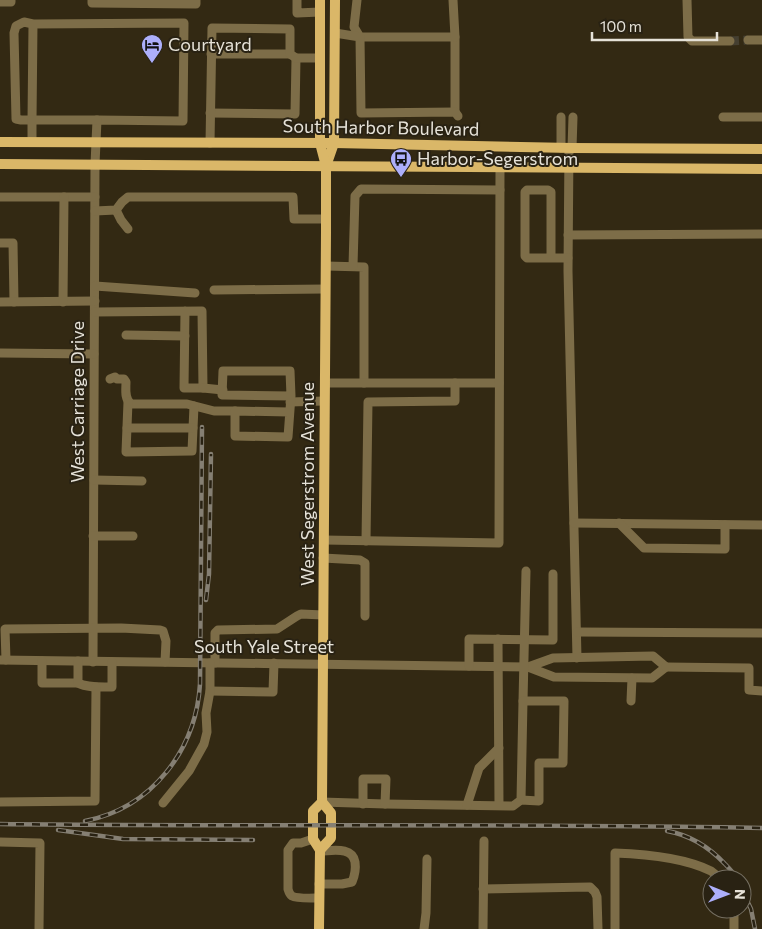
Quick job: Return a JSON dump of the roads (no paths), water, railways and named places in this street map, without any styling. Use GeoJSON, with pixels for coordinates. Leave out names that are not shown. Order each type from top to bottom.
{"type":"FeatureCollection","features":[{"type":"Feature","properties":{"kind":"main road","name":"West Segerstrom Avenue"},"geometry":{"type":"LineString","coordinates":[[319,929],[320,850],[330,838],[330,813],[322,802],[326,166],[320,143],[320,0]]}},
{"type":"Feature","properties":{"kind":"main road","name":"West Segerstrom Avenue"},"geometry":{"type":"LineString","coordinates":[[326,166],[334,143],[335,0]]}},
{"type":"Feature","properties":{"kind":"main road","name":"South Harbor Boulevard"},"geometry":{"type":"LineString","coordinates":[[0,142],[334,143],[762,150]]}},
{"type":"Feature","properties":{"kind":"main road"},"geometry":{"type":"LineString","coordinates":[[0,164],[762,169]]}},
{"type":"Feature","properties":{"kind":"main road","name":"West Segerstrom Avenue"},"geometry":{"type":"LineString","coordinates":[[313,839],[313,811],[322,802]]}},
{"type":"Feature","properties":{"kind":"main road"},"geometry":{"type":"LineString","coordinates":[[313,839],[320,850]]}},
{"type":"Feature","properties":{"kind":"street"},"geometry":{"type":"LineString","coordinates":[[0,2],[11,2],[11,0]]}},
{"type":"Feature","properties":{"kind":"street"},"geometry":{"type":"LineString","coordinates":[[92,0],[92,3],[196,4],[196,0]]}},
{"type":"Feature","properties":{"kind":"street"},"geometry":{"type":"LineString","coordinates":[[297,0],[297,13],[320,12]]}},
{"type":"Feature","properties":{"kind":"street"},"geometry":{"type":"LineString","coordinates":[[357,0],[354,27],[360,36],[362,113],[457,114],[453,0]]}},
{"type":"Feature","properties":{"kind":"street"},"geometry":{"type":"LineString","coordinates":[[687,0],[688,37],[692,41],[730,41]]}},
{"type":"Feature","properties":{"kind":"street"},"geometry":{"type":"LineString","coordinates":[[24,22],[34,24],[184,23],[183,120],[21,120],[16,118],[14,33],[16,26],[24,22]]}},
{"type":"Feature","properties":{"kind":"street"},"geometry":{"type":"LineString","coordinates":[[32,142],[34,24]]}},
{"type":"Feature","properties":{"kind":"street"},"geometry":{"type":"LineString","coordinates":[[210,114],[295,114],[290,29],[212,28],[211,54],[210,114],[210,143]]}},
{"type":"Feature","properties":{"kind":"street"},"geometry":{"type":"LineString","coordinates":[[335,33],[360,36],[455,37]]}},
{"type":"Feature","properties":{"kind":"street"},"geometry":{"type":"LineString","coordinates":[[748,40],[762,40]]}},
{"type":"Feature","properties":{"kind":"street"},"geometry":{"type":"LineString","coordinates":[[211,54],[320,58]]}},
{"type":"Feature","properties":{"kind":"street"},"geometry":{"type":"LineString","coordinates":[[561,117],[568,148],[569,168],[568,258],[577,658]]}},
{"type":"Feature","properties":{"kind":"street"},"geometry":{"type":"LineString","coordinates":[[568,148],[573,117]]}},
{"type":"Feature","properties":{"kind":"street"},"geometry":{"type":"LineString","coordinates":[[723,117],[762,117]]}},
{"type":"Feature","properties":{"kind":"street","name":"West Carriage Drive"},"geometry":{"type":"LineString","coordinates":[[93,662],[95,164],[97,120]]}},
{"type":"Feature","properties":{"kind":"street"},"geometry":{"type":"LineString","coordinates":[[324,540],[499,543],[500,167]]}},
{"type":"Feature","properties":{"kind":"street"},"geometry":{"type":"LineString","coordinates":[[353,266],[355,196],[361,189],[500,190]]}},
{"type":"Feature","properties":{"kind":"street"},"geometry":{"type":"LineString","coordinates":[[551,258],[551,192],[548,190],[527,190],[525,192],[525,256],[527,258],[551,258],[568,258]]}},
{"type":"Feature","properties":{"kind":"street"},"geometry":{"type":"LineString","coordinates":[[0,197],[95,197]]}},
{"type":"Feature","properties":{"kind":"street"},"geometry":{"type":"LineString","coordinates":[[63,302],[64,197]]}},
{"type":"Feature","properties":{"kind":"street"},"geometry":{"type":"LineString","coordinates":[[116,210],[128,197],[293,197],[294,218],[326,219]]}},
{"type":"Feature","properties":{"kind":"street"},"geometry":{"type":"LineString","coordinates":[[95,211],[116,210]]}},
{"type":"Feature","properties":{"kind":"street"},"geometry":{"type":"LineString","coordinates":[[116,210],[128,229]]}},
{"type":"Feature","properties":{"kind":"street"},"geometry":{"type":"LineString","coordinates":[[568,235],[762,234]]}},
{"type":"Feature","properties":{"kind":"street"},"geometry":{"type":"LineString","coordinates":[[0,243],[13,243],[14,302]]}},
{"type":"Feature","properties":{"kind":"street"},"geometry":{"type":"LineString","coordinates":[[326,266],[364,267],[364,383]]}},
{"type":"Feature","properties":{"kind":"street"},"geometry":{"type":"LineString","coordinates":[[95,286],[195,293]]}},
{"type":"Feature","properties":{"kind":"street"},"geometry":{"type":"LineString","coordinates":[[214,290],[325,289]]}},
{"type":"Feature","properties":{"kind":"street"},"geometry":{"type":"LineString","coordinates":[[0,302],[95,301]]}},
{"type":"Feature","properties":{"kind":"street"},"geometry":{"type":"LineString","coordinates":[[185,311],[184,388],[222,390]]}},
{"type":"Feature","properties":{"kind":"street"},"geometry":{"type":"LineString","coordinates":[[94,312],[202,311],[203,388]]}},
{"type":"Feature","properties":{"kind":"street"},"geometry":{"type":"LineString","coordinates":[[126,335],[185,336]]}},
{"type":"Feature","properties":{"kind":"street"},"geometry":{"type":"LineString","coordinates":[[0,353],[94,354]]}},
{"type":"Feature","properties":{"kind":"street"},"geometry":{"type":"LineString","coordinates":[[235,411],[235,436],[288,437],[290,412],[290,399],[290,372],[223,371],[222,395],[290,399],[324,401]]}},
{"type":"Feature","properties":{"kind":"street"},"geometry":{"type":"LineString","coordinates":[[94,378],[124,379],[126,382],[128,402],[126,452],[192,451],[194,406]]}},
{"type":"Feature","properties":{"kind":"street"},"geometry":{"type":"LineString","coordinates":[[325,383],[499,383]]}},
{"type":"Feature","properties":{"kind":"street"},"geometry":{"type":"LineString","coordinates":[[366,541],[368,402],[455,402],[454,383]]}},
{"type":"Feature","properties":{"kind":"street"},"geometry":{"type":"LineString","coordinates":[[128,402],[131,404],[187,404],[214,411],[290,412]]}},
{"type":"Feature","properties":{"kind":"street"},"geometry":{"type":"LineString","coordinates":[[127,428],[193,428]]}},
{"type":"Feature","properties":{"kind":"street"},"geometry":{"type":"LineString","coordinates":[[94,480],[142,481]]}},
{"type":"Feature","properties":{"kind":"street"},"geometry":{"type":"LineString","coordinates":[[574,523],[762,525]]}},
{"type":"Feature","properties":{"kind":"street"},"geometry":{"type":"LineString","coordinates":[[619,523],[644,548],[725,549],[725,525]]}},
{"type":"Feature","properties":{"kind":"street"},"geometry":{"type":"LineString","coordinates":[[93,536],[133,536]]}},
{"type":"Feature","properties":{"kind":"street"},"geometry":{"type":"LineString","coordinates":[[323,558],[360,560],[365,563],[365,616]]}},
{"type":"Feature","properties":{"kind":"street"},"geometry":{"type":"LineString","coordinates":[[521,800],[523,701],[526,666],[526,571]]}},
{"type":"Feature","properties":{"kind":"street"},"geometry":{"type":"LineString","coordinates":[[468,666],[469,639],[553,640],[553,574]]}},
{"type":"Feature","properties":{"kind":"street"},"geometry":{"type":"LineString","coordinates":[[163,803],[189,771],[204,744],[207,732],[207,705],[215,633],[218,630],[277,629],[302,614],[323,615]]}},
{"type":"Feature","properties":{"kind":"street"},"geometry":{"type":"LineString","coordinates":[[3,660],[5,629],[93,628],[164,631],[166,641],[165,662]]}},
{"type":"Feature","properties":{"kind":"street"},"geometry":{"type":"LineString","coordinates":[[577,632],[762,633]]}},
{"type":"Feature","properties":{"kind":"street"},"geometry":{"type":"LineString","coordinates":[[498,639],[499,805]]}},
{"type":"Feature","properties":{"kind":"street"},"geometry":{"type":"LineString","coordinates":[[526,666],[554,658],[653,656],[666,667]]}},
{"type":"Feature","properties":{"kind":"street","name":"South Yale Street"},"geometry":{"type":"LineString","coordinates":[[3,660],[526,666]]}},
{"type":"Feature","properties":{"kind":"street"},"geometry":{"type":"LineString","coordinates":[[42,661],[42,683],[78,683],[82,685],[112,687],[112,662]]}},
{"type":"Feature","properties":{"kind":"street"},"geometry":{"type":"LineString","coordinates":[[78,661],[78,683]]}},
{"type":"Feature","properties":{"kind":"street"},"geometry":{"type":"LineString","coordinates":[[210,691],[273,692],[274,663]]}},
{"type":"Feature","properties":{"kind":"street"},"geometry":{"type":"LineString","coordinates":[[526,666],[554,677],[632,678],[652,678],[666,667],[749,668],[749,690],[762,691]]}},
{"type":"Feature","properties":{"kind":"street"},"geometry":{"type":"LineString","coordinates":[[631,701],[632,678]]}},
{"type":"Feature","properties":{"kind":"street"},"geometry":{"type":"LineString","coordinates":[[0,802],[95,801],[96,686]]}},
{"type":"Feature","properties":{"kind":"street"},"geometry":{"type":"LineString","coordinates":[[322,802],[513,806],[521,800],[539,800],[540,763],[563,763],[564,701],[523,701]]}},
{"type":"Feature","properties":{"kind":"street"},"geometry":{"type":"LineString","coordinates":[[467,805],[479,768],[499,748]]}},
{"type":"Feature","properties":{"kind":"street"},"geometry":{"type":"LineString","coordinates":[[363,804],[363,779],[386,779],[385,804]]}},
{"type":"Feature","properties":{"kind":"street"},"geometry":{"type":"LineString","coordinates":[[313,839],[301,843],[293,843],[288,850],[288,888],[289,894],[297,898],[319,898]]}},
{"type":"Feature","properties":{"kind":"street"},"geometry":{"type":"LineString","coordinates":[[483,929],[484,841]]}},
{"type":"Feature","properties":{"kind":"street"},"geometry":{"type":"LineString","coordinates":[[0,842],[40,843],[39,929]]}},
{"type":"Feature","properties":{"kind":"street"},"geometry":{"type":"LineString","coordinates":[[320,850],[347,851],[354,859],[355,876],[352,882],[320,884]]}},
{"type":"Feature","properties":{"kind":"street"},"geometry":{"type":"LineString","coordinates":[[615,929],[615,853],[639,854],[683,861],[704,869]]}},
{"type":"Feature","properties":{"kind":"street"},"geometry":{"type":"LineString","coordinates":[[424,929],[427,859]]}},
{"type":"Feature","properties":{"kind":"street"},"geometry":{"type":"LineString","coordinates":[[483,889],[590,887],[597,897],[598,929]]}},
{"type":"Feature","properties":{"kind":"tunnel"},"geometry":{"type":"LineString","coordinates":[[730,41],[748,40]]}},
{"type":"Feature","properties":{"kind":"railway"},"geometry":{"type":"LineString","coordinates":[[85,821],[109,814],[131,803],[150,789],[180,753],[190,731],[197,708],[200,684],[202,427]]}},
{"type":"Feature","properties":{"kind":"railway"},"geometry":{"type":"LineString","coordinates":[[206,600],[209,574],[211,454]]}},
{"type":"Feature","properties":{"kind":"railway"},"geometry":{"type":"LineString","coordinates":[[0,824],[762,828]]}},
{"type":"Feature","properties":{"kind":"railway"},"geometry":{"type":"LineString","coordinates":[[58,830],[123,839],[253,840]]}},
{"type":"Feature","properties":{"kind":"railway"},"geometry":{"type":"LineString","coordinates":[[667,831],[684,835],[706,847],[730,869]]}},
{"type":"Feature","properties":{"kind":"railway"},"geometry":{"type":"LineString","coordinates":[[752,914],[755,929]]}},
{"type":"Feature","properties":{"kind":"place","name":"Courtyard"},"geometry":{"type":"Point","coordinates":[152,64]}},
{"type":"Feature","properties":{"kind":"place","name":"Harbor-Segerstrom"},"geometry":{"type":"Point","coordinates":[401,178]}}]}
